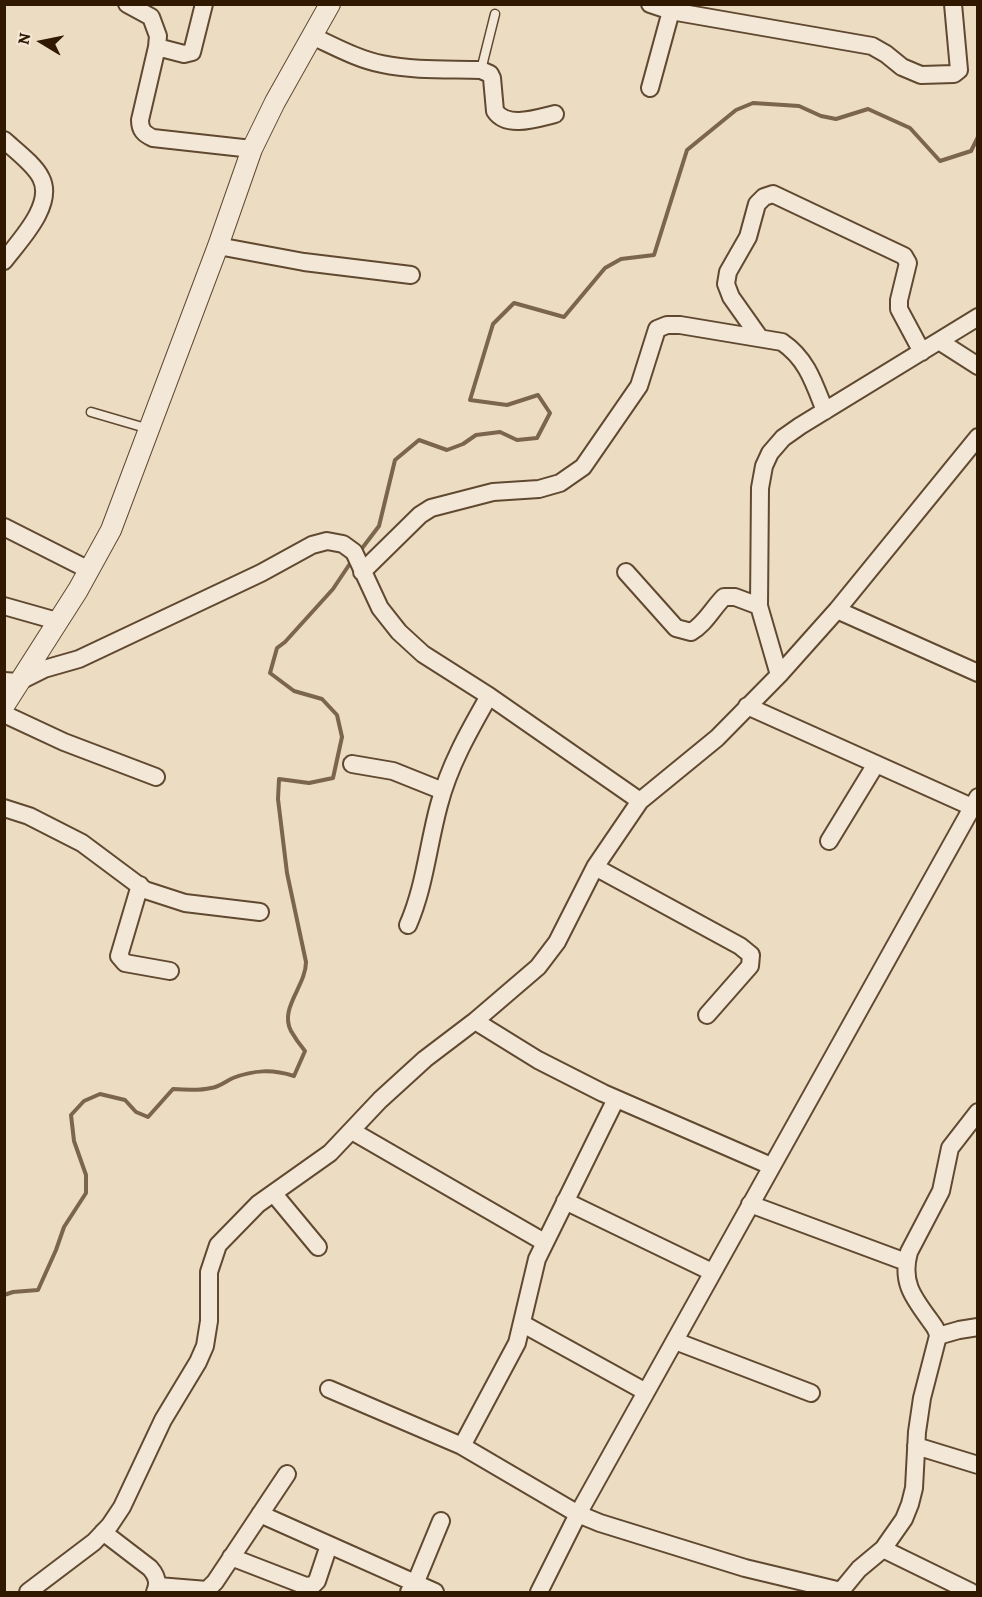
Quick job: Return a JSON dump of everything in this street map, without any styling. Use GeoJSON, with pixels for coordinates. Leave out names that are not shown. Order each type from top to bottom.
{"type":"FeatureCollection","features":[{"type":"Feature","properties":{"kind":"street"},"geometry":{"type":"LineString","coordinates":[[127,4],[151,17],[158,36],[140,126],[144,133],[153,138],[252,149]]}},
{"type":"Feature","properties":{"kind":"street"},"geometry":{"type":"LineString","coordinates":[[157,47],[184,54],[192,52],[204,4]]}},
{"type":"Feature","properties":{"kind":"street"},"geometry":{"type":"LineString","coordinates":[[4,706],[11,681],[57,621],[89,570],[120,508],[252,149],[274,102],[330,4]]}},
{"type":"Feature","properties":{"kind":"street"},"geometry":{"type":"LineString","coordinates":[[650,4],[872,46],[909,71],[921,75],[954,74],[959,70],[952,4]]}},
{"type":"Feature","properties":{"kind":"street"},"geometry":{"type":"LineString","coordinates":[[650,88],[672,8]]}},
{"type":"Feature","properties":{"kind":"street"},"geometry":{"type":"LineString","coordinates":[[312,36],[360,58],[382,64],[416,69],[481,70],[490,74],[492,78],[497,115],[509,120],[526,121],[555,114]]}},
{"type":"Feature","properties":{"kind":"street"},"geometry":{"type":"LineString","coordinates":[[4,140],[42,178],[44,192],[37,216],[4,261]]}},
{"type":"Feature","properties":{"kind":"street"},"geometry":{"type":"LineString","coordinates":[[760,338],[731,297],[726,284],[728,272],[748,237],[757,204],[764,197],[773,194],[904,256],[908,263],[899,309],[921,352]]}},
{"type":"Feature","properties":{"kind":"street"},"geometry":{"type":"LineString","coordinates":[[218,246],[304,262],[411,275]]}},
{"type":"Feature","properties":{"kind":"street"},"geometry":{"type":"LineString","coordinates":[[779,675],[759,606],[759,506],[764,466],[770,453],[783,438],[978,317]]}},
{"type":"Feature","properties":{"kind":"street"},"geometry":{"type":"LineString","coordinates":[[362,572],[420,515],[431,508],[493,492],[539,489],[560,483],[583,467],[639,386],[657,330],[667,325],[680,325],[782,342],[794,350],[812,378],[825,411]]}},
{"type":"Feature","properties":{"kind":"street"},"geometry":{"type":"LineString","coordinates":[[939,341],[978,366]]}},
{"type":"Feature","properties":{"kind":"street"},"geometry":{"type":"LineString","coordinates":[[28,1593],[94,1542],[122,1507],[163,1420],[198,1362],[205,1346],[209,1321],[209,1272],[218,1245],[251,1210],[323,1159],[404,1077],[538,967],[566,926],[595,867],[640,801],[717,738],[779,675],[837,610],[978,436]]}},
{"type":"Feature","properties":{"kind":"street"},"geometry":{"type":"LineString","coordinates":[[4,527],[89,570]]}},
{"type":"Feature","properties":{"kind":"street"},"geometry":{"type":"LineString","coordinates":[[11,681],[79,658],[110,644],[261,573],[312,545],[327,541],[343,544],[354,552],[380,608],[399,632],[423,654],[489,696],[640,801]]}},
{"type":"Feature","properties":{"kind":"street"},"geometry":{"type":"LineString","coordinates":[[626,572],[676,628],[683,630],[691,632],[701,626],[712,609],[724,597],[735,597],[759,606]]}},
{"type":"Feature","properties":{"kind":"street"},"geometry":{"type":"LineString","coordinates":[[4,606],[57,621]]}},
{"type":"Feature","properties":{"kind":"street"},"geometry":{"type":"LineString","coordinates":[[837,610],[978,673]]}},
{"type":"Feature","properties":{"kind":"street"},"geometry":{"type":"LineString","coordinates":[[408,924],[420,891],[443,791],[462,744],[489,696]]}},
{"type":"Feature","properties":{"kind":"street"},"geometry":{"type":"LineString","coordinates":[[539,1593],[578,1514],[975,802],[876,764],[747,706]]}},
{"type":"Feature","properties":{"kind":"street"},"geometry":{"type":"LineString","coordinates":[[4,714],[64,742],[156,777]]}},
{"type":"Feature","properties":{"kind":"street"},"geometry":{"type":"LineString","coordinates":[[352,764],[393,771],[443,791]]}},
{"type":"Feature","properties":{"kind":"street"},"geometry":{"type":"LineString","coordinates":[[829,841],[876,764]]}},
{"type":"Feature","properties":{"kind":"street"},"geometry":{"type":"LineString","coordinates":[[4,808],[29,816],[82,843],[145,890],[185,903],[260,912]]}},
{"type":"Feature","properties":{"kind":"street"},"geometry":{"type":"LineString","coordinates":[[595,867],[740,946],[751,955],[750,966],[707,1015]]}},
{"type":"Feature","properties":{"kind":"street"},"geometry":{"type":"LineString","coordinates":[[140,885],[118,956],[125,963],[170,971]]}},
{"type":"Feature","properties":{"kind":"street"},"geometry":{"type":"LineString","coordinates":[[475,1021],[538,1060],[616,1099],[771,1166]]}},
{"type":"Feature","properties":{"kind":"street"},"geometry":{"type":"LineString","coordinates":[[462,1446],[517,1343],[534,1269],[544,1242],[616,1099]]}},
{"type":"Feature","properties":{"kind":"street"},"geometry":{"type":"LineString","coordinates":[[329,1389],[462,1446],[578,1514],[600,1523],[675,1547],[841,1592],[859,1569],[883,1550],[904,1519],[910,1504],[914,1488],[922,1398],[938,1336],[935,1326],[909,1290],[905,1271],[906,1262],[909,1251],[941,1191],[950,1148],[978,1112]]}},
{"type":"Feature","properties":{"kind":"street"},"geometry":{"type":"LineString","coordinates":[[352,1131],[544,1242]]}},
{"type":"Feature","properties":{"kind":"street"},"geometry":{"type":"LineString","coordinates":[[274,1194],[318,1247]]}},
{"type":"Feature","properties":{"kind":"street"},"geometry":{"type":"LineString","coordinates":[[565,1201],[712,1272]]}},
{"type":"Feature","properties":{"kind":"street"},"geometry":{"type":"LineString","coordinates":[[750,1204],[906,1262]]}},
{"type":"Feature","properties":{"kind":"street"},"geometry":{"type":"LineString","coordinates":[[523,1324],[646,1392]]}},
{"type":"Feature","properties":{"kind":"street"},"geometry":{"type":"LineString","coordinates":[[938,1336],[978,1328]]}},
{"type":"Feature","properties":{"kind":"street"},"geometry":{"type":"LineString","coordinates":[[675,1341],[811,1393]]}},
{"type":"Feature","properties":{"kind":"street"},"geometry":{"type":"LineString","coordinates":[[916,1446],[978,1465]]}},
{"type":"Feature","properties":{"kind":"street"},"geometry":{"type":"LineString","coordinates":[[103,1532],[150,1568],[156,1575],[157,1589],[207,1591],[287,1474]]}},
{"type":"Feature","properties":{"kind":"street"},"geometry":{"type":"LineString","coordinates":[[260,1514],[329,1545],[412,1588],[435,1593]]}},
{"type":"Feature","properties":{"kind":"street"},"geometry":{"type":"LineString","coordinates":[[412,1588],[441,1521]]}},
{"type":"Feature","properties":{"kind":"street"},"geometry":{"type":"LineString","coordinates":[[231,1557],[306,1586],[317,1581],[329,1545]]}},
{"type":"Feature","properties":{"kind":"street"},"geometry":{"type":"LineString","coordinates":[[883,1550],[971,1593]]}},
{"type":"Feature","properties":{"kind":"lane"},"geometry":{"type":"LineString","coordinates":[[481,70],[495,14]]}},
{"type":"Feature","properties":{"kind":"lane"},"geometry":{"type":"LineString","coordinates":[[91,412],[149,429]]}},
{"type":"Feature","properties":{"kind":"waterway"},"geometry":{"type":"LineString","coordinates":[[360,551],[379,526],[395,460],[419,440],[447,450],[463,444],[476,435],[500,432],[517,440],[537,438],[550,413],[538,395],[507,405],[470,400],[493,324],[514,303],[564,317],[605,268],[621,259],[654,255],[687,150],[736,110],[753,103],[799,106],[821,116],[836,119],[868,109],[910,128],[940,161],[971,151],[978,137]]}},
{"type":"Feature","properties":{"kind":"waterway"},"geometry":{"type":"LineString","coordinates":[[4,1295],[38,1290],[64,1227],[86,1193],[86,1175],[74,1141],[71,1115],[84,1101],[100,1094],[125,1100],[136,1112],[148,1117],[173,1089],[197,1090],[214,1087],[233,1078],[256,1072],[271,1071],[294,1076],[305,1051],[291,1031],[288,1014],[302,980],[306,962],[287,873],[278,799],[279,779],[309,783],[333,778],[342,737],[337,715],[322,699],[294,691],[270,673],[277,648],[333,589],[353,559]]}}]}
